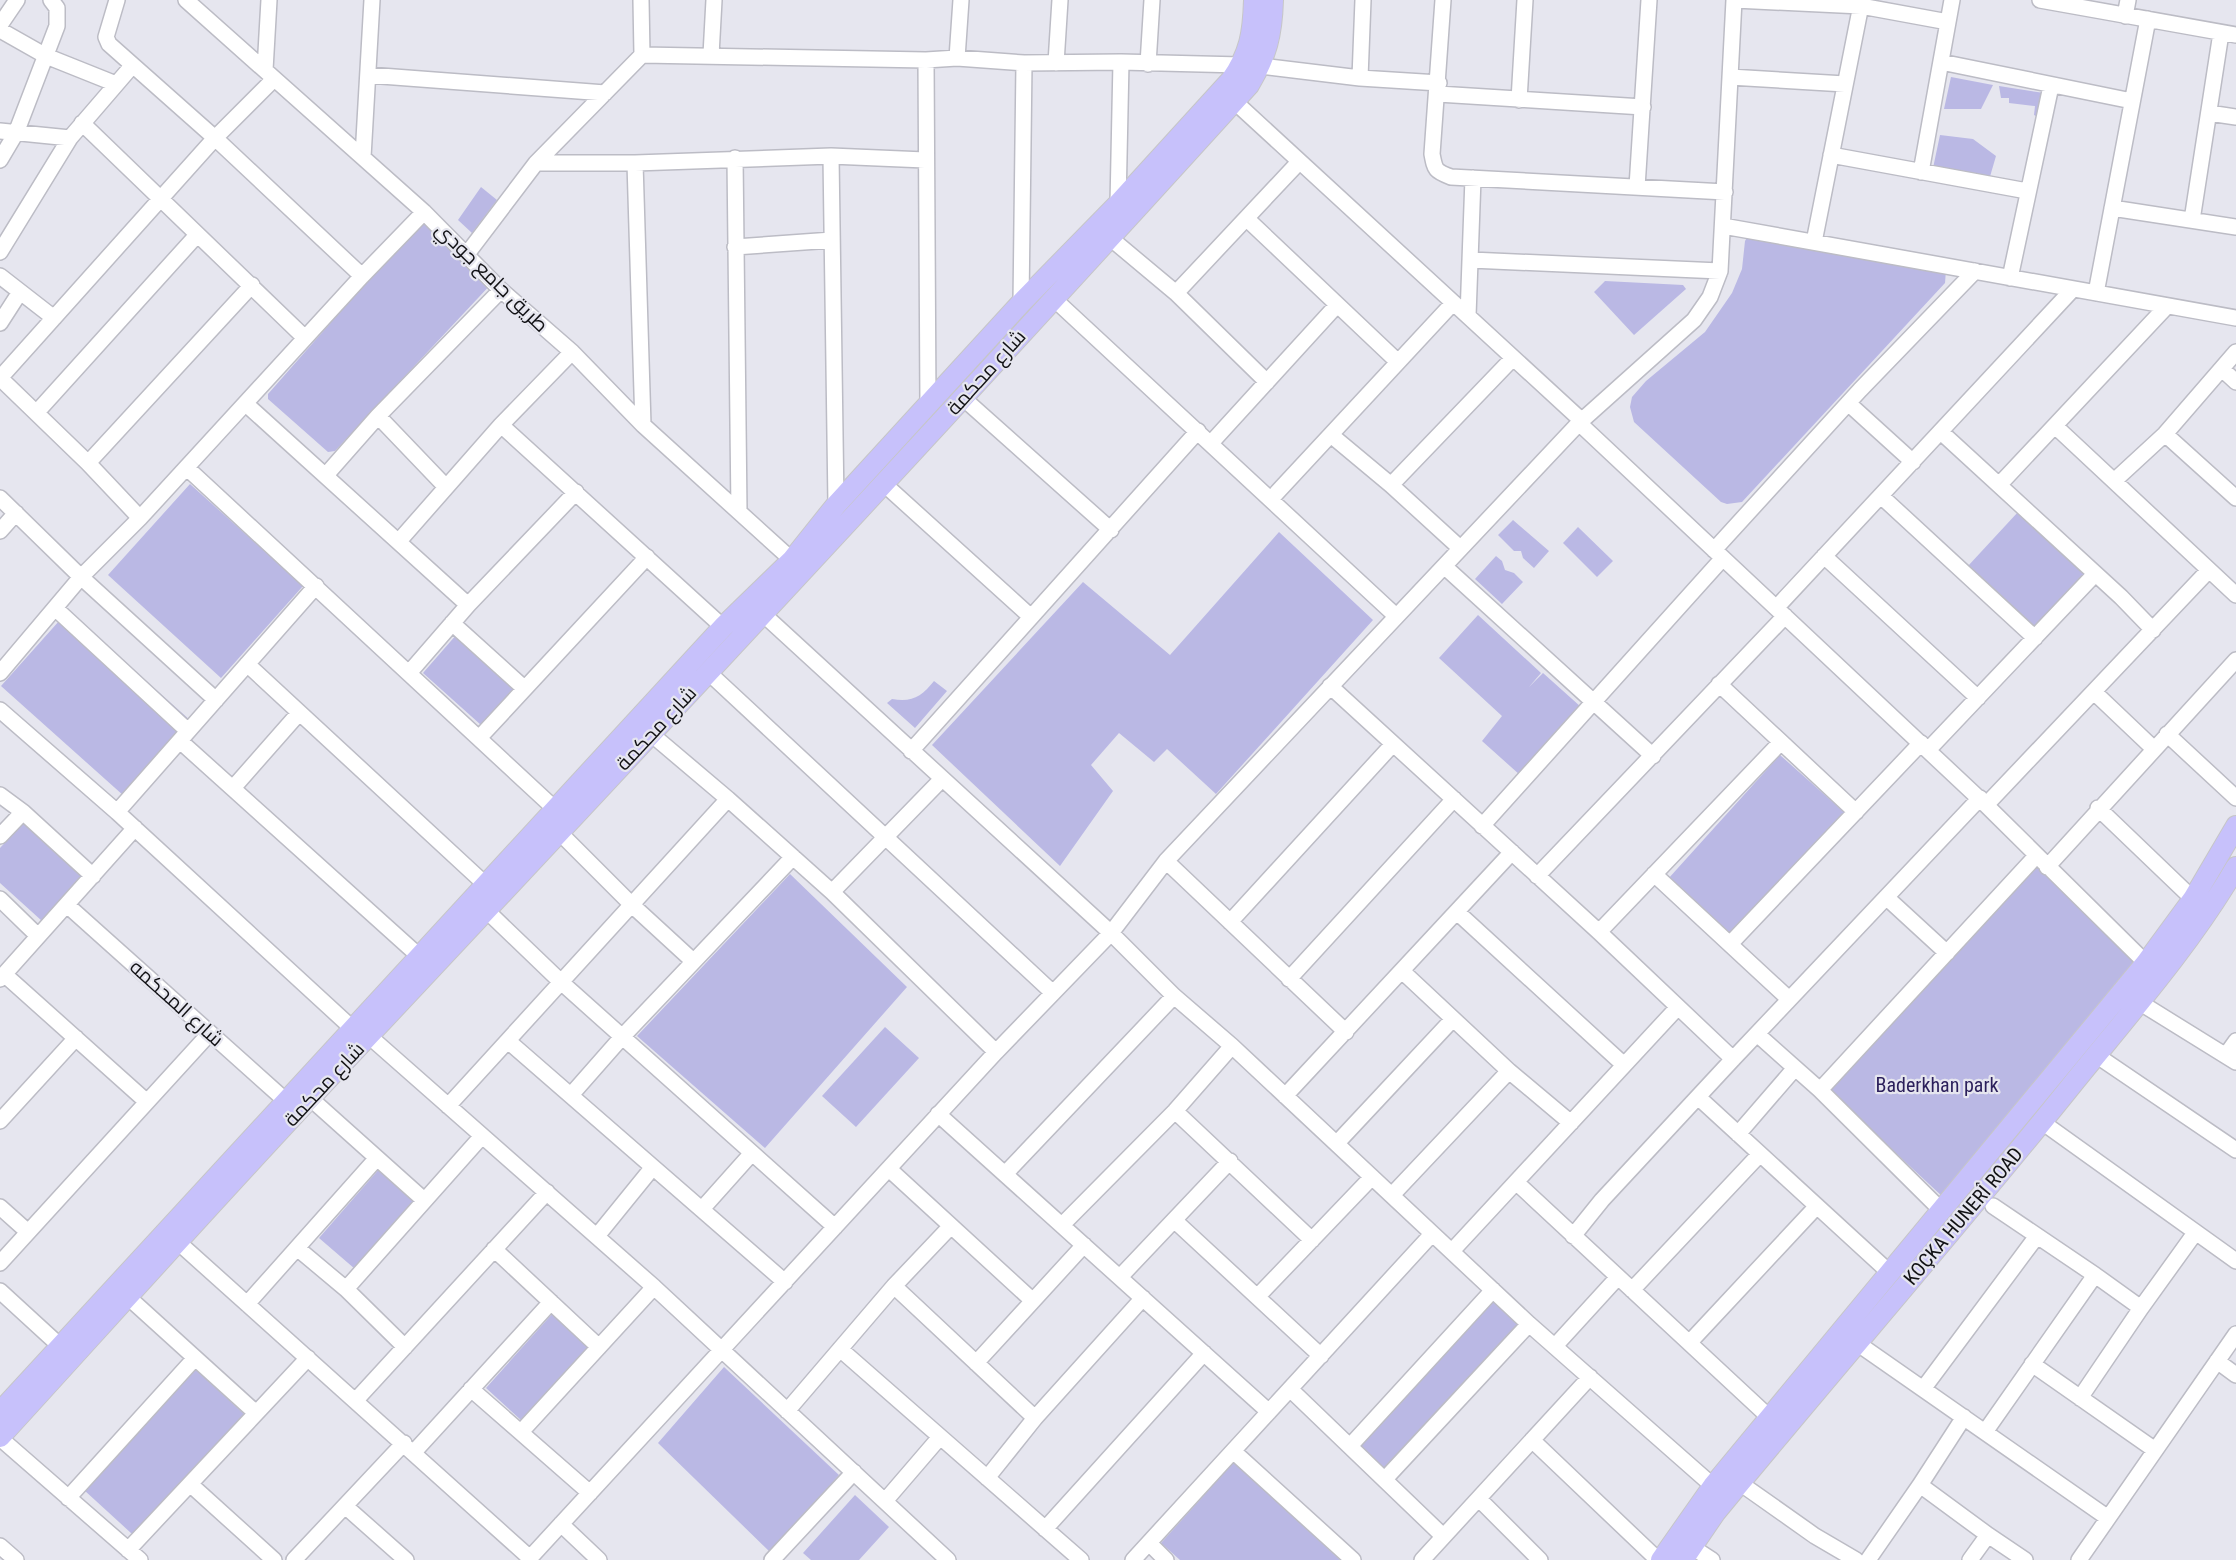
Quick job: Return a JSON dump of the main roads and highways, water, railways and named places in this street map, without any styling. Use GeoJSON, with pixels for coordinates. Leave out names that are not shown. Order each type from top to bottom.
{"type":"FeatureCollection","features":[{"type":"Feature","properties":{"kind":"main road","name":"شارع محكمة"},"geometry":{"type":"LineString","coordinates":[[248,1156],[286,1101],[361,1032],[486,910],[560,833],[1249,85],[1254,0]]}},
{"type":"Feature","properties":{"kind":"main road","name":"شارع محكمة"},"geometry":{"type":"LineString","coordinates":[[0,1412],[60,1346],[248,1156],[310,1098],[420,957],[723,627],[792,560],[836,505],[1022,303],[1118,204],[1231,80],[1251,65],[1268,45],[1273,0]]}},
{"type":"Feature","properties":{"kind":"main road"},"geometry":{"type":"LineString","coordinates":[[995,332],[1010,345]]}},
{"type":"Feature","properties":{"kind":"main road"},"geometry":{"type":"LineString","coordinates":[[1660,1560],[1713,1486],[2146,963],[2179,934],[2193,899],[2236,826]]}},
{"type":"Feature","properties":{"kind":"main road","name":"KOÇKA HUNERÎ ROAD"},"geometry":{"type":"LineString","coordinates":[[1687,1553],[1715,1513],[2042,1122],[2139,1002],[2179,934],[2235,873]]}},
{"type":"Feature","properties":{"kind":"main road","name":"شارع محكمة"},"geometry":{"type":"LineString","coordinates":[[0,1438],[178,1242],[228,1176]]}},
{"type":"Feature","properties":{"kind":"park label","name":"Baderkhan park"},"geometry":{"type":"Point","coordinates":[1937,1085]}}]}
